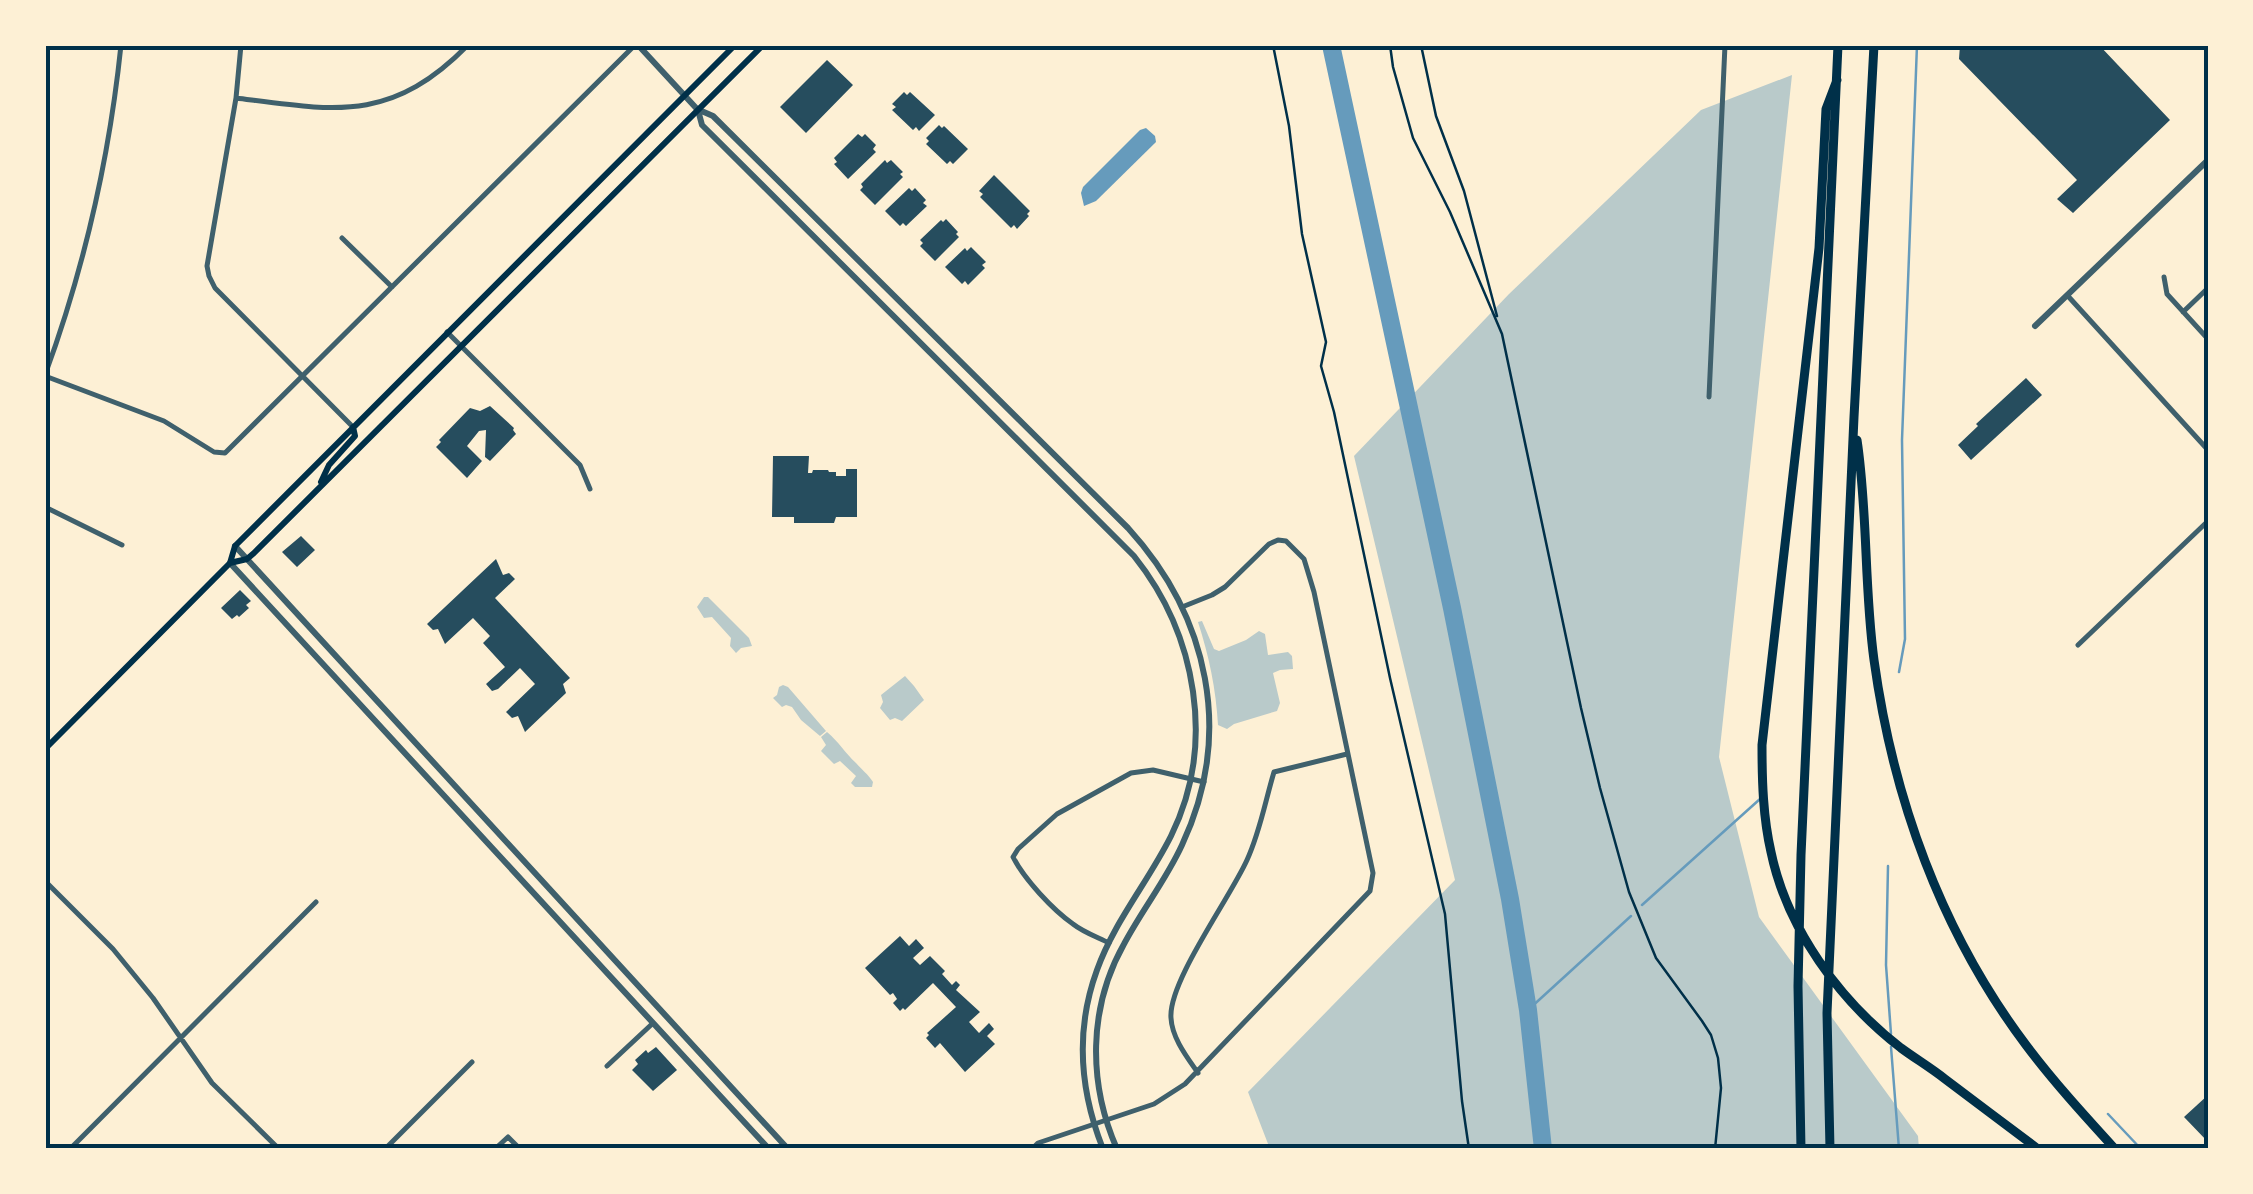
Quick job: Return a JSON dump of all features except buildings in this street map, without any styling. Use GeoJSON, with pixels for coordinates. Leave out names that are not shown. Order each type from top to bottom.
{"type":"FeatureCollection","features":[{"type":"Feature","properties":{"kind":"highway"},"geometry":{"type":"LineString","coordinates":[[1801,1149],[1798,986],[1802,855],[1838,45]]}},
{"type":"Feature","properties":{"kind":"highway"},"geometry":{"type":"LineString","coordinates":[[1830,1149],[1827,1013],[1874,45]]}},
{"type":"Feature","properties":{"kind":"highway"},"geometry":{"type":"LineString","coordinates":[[1836,80],[1826,110],[1819,248],[1762,745],[1764,813],[1772,857],[1794,916],[1824,968],[1854,1005],[1900,1047],[2038,1149]]}},
{"type":"Feature","properties":{"kind":"highway"},"geometry":{"type":"LineString","coordinates":[[1854,418],[1863,477],[1874,659],[1885,728],[1916,838],[1949,918],[1997,1002],[2044,1069],[2115,1149]]}},
{"type":"Feature","properties":{"kind":"main road"},"geometry":{"type":"LineString","coordinates":[[45,748],[230,563],[234,546],[735,45]]}},
{"type":"Feature","properties":{"kind":"main road"},"geometry":{"type":"LineString","coordinates":[[230,563],[247,559],[763,45]]}},
{"type":"Feature","properties":{"kind":"main road"},"geometry":{"type":"LineString","coordinates":[[318,488],[329,466],[355,436],[352,427]]}},
{"type":"Feature","properties":{"kind":"street"},"geometry":{"type":"LineString","coordinates":[[121,45],[114,116],[100,192],[69,310],[45,376],[164,421],[214,452],[225,453],[636,45],[697,109],[713,116],[782,183],[1128,528],[1158,565],[1182,607],[1197,644],[1210,726],[1204,782],[1196,811],[1176,858],[1117,957],[1106,984],[1095,1044],[1096,1072],[1117,1149]]}},
{"type":"Feature","properties":{"kind":"street"},"geometry":{"type":"LineString","coordinates":[[241,45],[209,276],[215,288],[352,427]]}},
{"type":"Feature","properties":{"kind":"street"},"geometry":{"type":"LineString","coordinates":[[236,98],[328,108],[360,106],[415,89],[445,68],[468,45]]}},
{"type":"Feature","properties":{"kind":"street"},"geometry":{"type":"LineString","coordinates":[[1708,397],[1725,45]]}},
{"type":"Feature","properties":{"kind":"street"},"geometry":{"type":"LineString","coordinates":[[697,109],[702,125],[1123,544],[1147,572],[1175,622],[1192,679],[1196,733],[1191,778],[1170,839],[1096,970],[1084,1020],[1084,1080],[1093,1124],[1103,1149]]}},
{"type":"Feature","properties":{"kind":"street"},"geometry":{"type":"LineString","coordinates":[[2035,326],[2208,160]]}},
{"type":"Feature","properties":{"kind":"street"},"geometry":{"type":"LineString","coordinates":[[771,193],[782,183]]}},
{"type":"Feature","properties":{"kind":"street"},"geometry":{"type":"LineString","coordinates":[[342,238],[392,288]]}},
{"type":"Feature","properties":{"kind":"street"},"geometry":{"type":"LineString","coordinates":[[861,284],[872,273]]}},
{"type":"Feature","properties":{"kind":"street"},"geometry":{"type":"LineString","coordinates":[[2164,277],[2167,294],[2208,339]]}},
{"type":"Feature","properties":{"kind":"street"},"geometry":{"type":"LineString","coordinates":[[2183,312],[2208,288]]}},
{"type":"Feature","properties":{"kind":"street"},"geometry":{"type":"LineString","coordinates":[[2067,295],[2208,450]]}},
{"type":"Feature","properties":{"kind":"street"},"geometry":{"type":"LineString","coordinates":[[447,332],[580,464],[590,489]]}},
{"type":"Feature","properties":{"kind":"street"},"geometry":{"type":"LineString","coordinates":[[922,344],[933,334]]}},
{"type":"Feature","properties":{"kind":"street"},"geometry":{"type":"LineString","coordinates":[[986,408],[996,397]]}},
{"type":"Feature","properties":{"kind":"street"},"geometry":{"type":"LineString","coordinates":[[1043,465],[1053,454]]}},
{"type":"Feature","properties":{"kind":"street"},"geometry":{"type":"LineString","coordinates":[[45,507],[122,545]]}},
{"type":"Feature","properties":{"kind":"street"},"geometry":{"type":"LineString","coordinates":[[2078,645],[2208,521]]}},
{"type":"Feature","properties":{"kind":"street"},"geometry":{"type":"LineString","coordinates":[[1032,1148],[1154,1104],[1198,1073],[1370,892],[1373,874],[1304,559],[1286,541],[1278,540],[1225,587],[1182,607]]}},
{"type":"Feature","properties":{"kind":"street"},"geometry":{"type":"LineString","coordinates":[[234,546],[788,1149]]}},
{"type":"Feature","properties":{"kind":"street"},"geometry":{"type":"LineString","coordinates":[[230,563],[770,1149]]}},
{"type":"Feature","properties":{"kind":"street"},"geometry":{"type":"LineString","coordinates":[[1147,572],[1158,565]]}},
{"type":"Feature","properties":{"kind":"street"},"geometry":{"type":"LineString","coordinates":[[280,616],[290,606]]}},
{"type":"Feature","properties":{"kind":"street"},"geometry":{"type":"LineString","coordinates":[[316,655],[327,646]]}},
{"type":"Feature","properties":{"kind":"street"},"geometry":{"type":"LineString","coordinates":[[1192,679],[1204,675]]}},
{"type":"Feature","properties":{"kind":"street"},"geometry":{"type":"LineString","coordinates":[[1198,1073],[1176,1034],[1171,1018],[1173,1002],[1179,982],[1249,856],[1274,772],[1347,754]]}},
{"type":"Feature","properties":{"kind":"street"},"geometry":{"type":"LineString","coordinates":[[1108,943],[1062,915],[1018,868],[1013,857],[1058,814],[1131,773],[1153,770],[1204,782]]}},
{"type":"Feature","properties":{"kind":"street"},"geometry":{"type":"LineString","coordinates":[[443,794],[454,784]]}},
{"type":"Feature","properties":{"kind":"street"},"geometry":{"type":"LineString","coordinates":[[483,837],[493,827]]}},
{"type":"Feature","properties":{"kind":"street"},"geometry":{"type":"LineString","coordinates":[[45,881],[124,961],[212,1083],[279,1149]]}},
{"type":"Feature","properties":{"kind":"street"},"geometry":{"type":"LineString","coordinates":[[70,1149],[316,902]]}},
{"type":"Feature","properties":{"kind":"street"},"geometry":{"type":"LineString","coordinates":[[604,968],[614,959]]}},
{"type":"Feature","properties":{"kind":"street"},"geometry":{"type":"LineString","coordinates":[[607,1066],[664,1013]]}},
{"type":"Feature","properties":{"kind":"street"},"geometry":{"type":"LineString","coordinates":[[1084,1020],[1098,1022]]}},
{"type":"Feature","properties":{"kind":"street"},"geometry":{"type":"LineString","coordinates":[[385,1149],[472,1062]]}},
{"type":"Feature","properties":{"kind":"street"},"geometry":{"type":"LineString","coordinates":[[495,1149],[508,1137],[520,1149]]}},
{"type":"Feature","properties":{"kind":"path"},"geometry":{"type":"LineString","coordinates":[[1273,45],[1289,126],[1302,234],[1326,342],[1322,366],[1446,914],[1469,1149]]}},
{"type":"Feature","properties":{"kind":"path"},"geometry":{"type":"LineString","coordinates":[[1390,45],[1414,138],[1498,323]]}},
{"type":"Feature","properties":{"kind":"path"},"geometry":{"type":"LineString","coordinates":[[1421,45],[1436,116],[1464,191],[1498,323],[1581,708],[1629,892],[1656,958],[1712,1036],[1718,1058],[1721,1088],[1715,1149]]}},
{"type":"Feature","properties":{"kind":"shaded area"},"geometry":{"type":"Polygon","coordinates":[[[1792,75],[1719,757],[1759,917],[1918,1136],[1919,1149],[1270,1149],[1248,1092],[1455,880],[1354,456],[1509,294],[1701,110],[1792,75]]]}},
{"type":"Feature","properties":{"kind":"shaded area"},"geometry":{"type":"Polygon","coordinates":[[[704,597],[749,638],[752,646],[736,653],[730,646],[731,638],[712,617],[704,618],[697,607],[704,597]]]}},
{"type":"Feature","properties":{"kind":"shaded area"},"geometry":{"type":"Polygon","coordinates":[[[1202,621],[1214,649],[1219,651],[1259,631],[1265,634],[1268,655],[1288,652],[1292,656],[1293,669],[1273,673],[1280,703],[1277,711],[1227,729],[1218,725],[1216,698],[1198,622],[1202,621]]]}},
{"type":"Feature","properties":{"kind":"shaded area"},"geometry":{"type":"Polygon","coordinates":[[[905,676],[924,700],[902,721],[890,720],[880,708],[881,695],[905,676]]]}},
{"type":"Feature","properties":{"kind":"shaded area"},"geometry":{"type":"Polygon","coordinates":[[[783,685],[826,731],[820,736],[792,707],[782,707],[773,698],[783,685]]]}},
{"type":"Feature","properties":{"kind":"shaded area"},"geometry":{"type":"Polygon","coordinates":[[[827,732],[869,777],[872,787],[855,787],[851,783],[856,776],[840,761],[834,764],[821,751],[826,745],[821,737],[827,732]]]}},
{"type":"Feature","properties":{"kind":"water"},"geometry":{"type":"Polygon","coordinates":[[[1146,128],[1156,142],[1096,201],[1084,206],[1083,187],[1146,128]]]}},
{"type":"Feature","properties":{"kind":"waterway"},"geometry":{"type":"LineString","coordinates":[[1331,45],[1510,899],[1528,1010],[1543,1149]]}},
{"type":"Feature","properties":{"kind":"waterway"},"geometry":{"type":"LineString","coordinates":[[1899,672],[1905,639],[1902,440],[1917,45]]}},
{"type":"Feature","properties":{"kind":"waterway"},"geometry":{"type":"LineString","coordinates":[[1642,905],[1760,799]]}},
{"type":"Feature","properties":{"kind":"waterway"},"geometry":{"type":"LineString","coordinates":[[1888,866],[1886,965],[1891,1034]]}},
{"type":"Feature","properties":{"kind":"waterway"},"geometry":{"type":"LineString","coordinates":[[1528,1010],[1631,916]]}},
{"type":"Feature","properties":{"kind":"waterway"},"geometry":{"type":"LineString","coordinates":[[1891,1047],[1899,1149]]}},
{"type":"Feature","properties":{"kind":"waterway"},"geometry":{"type":"LineString","coordinates":[[2108,1114],[2141,1149]]}}]}
